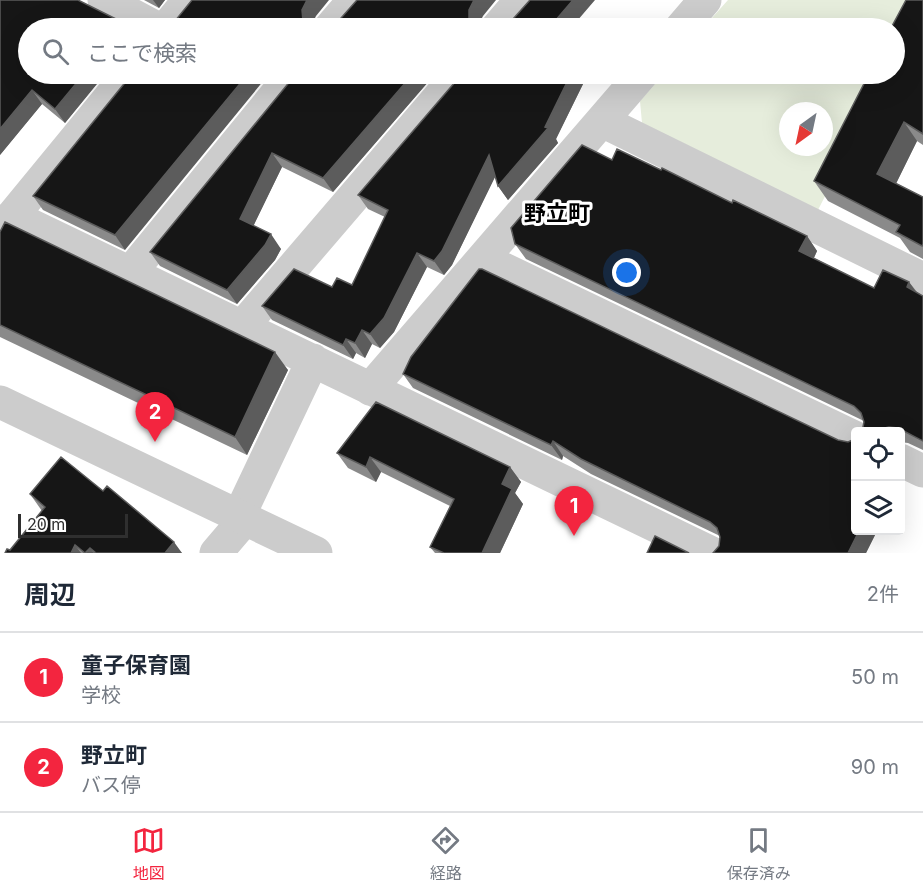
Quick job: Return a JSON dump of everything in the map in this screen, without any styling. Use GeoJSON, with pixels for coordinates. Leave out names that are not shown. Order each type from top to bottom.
{"type":"FeatureCollection","features":[{"type":"Feature","properties":{"kind":"street"},"geometry":{"type":"LineString","coordinates":[[104,0],[138,18]]}},
{"type":"Feature","properties":{"kind":"street"},"geometry":{"type":"LineString","coordinates":[[174,18],[189,0]]}},
{"type":"Feature","properties":{"kind":"street"},"geometry":{"type":"LineString","coordinates":[[339,18],[354,0]]}},
{"type":"Feature","properties":{"kind":"street"},"geometry":{"type":"LineString","coordinates":[[506,18],[521,0]]}},
{"type":"Feature","properties":{"kind":"street"},"geometry":{"type":"LineString","coordinates":[[690,18],[705,0]]}},
{"type":"Feature","properties":{"kind":"street"},"geometry":{"type":"LineString","coordinates":[[121,84],[6,224],[130,273],[712,553]]}},
{"type":"Feature","properties":{"kind":"street"},"geometry":{"type":"LineString","coordinates":[[130,273],[285,84]]}},
{"type":"Feature","properties":{"kind":"street"},"geometry":{"type":"LineString","coordinates":[[242,327],[450,84]]}},
{"type":"Feature","properties":{"kind":"street"},"geometry":{"type":"LineString","coordinates":[[370,388],[633,84]]}},
{"type":"Feature","properties":{"kind":"street"},"geometry":{"type":"LineString","coordinates":[[602,121],[923,279]]}},
{"type":"Feature","properties":{"kind":"street"},"geometry":{"type":"LineString","coordinates":[[483,259],[851,436]]}},
{"type":"Feature","properties":{"kind":"street"},"geometry":{"type":"LineString","coordinates":[[216,553],[242,518],[313,360]]}},
{"type":"Feature","properties":{"kind":"street"},"geometry":{"type":"LineString","coordinates":[[0,402],[316,553]]}},
{"type":"Feature","properties":{"kind":"street"},"geometry":{"type":"LineString","coordinates":[[905,462],[923,471]]}},
{"type":"Feature","properties":{"kind":"green space"},"geometry":{"type":"Polygon","coordinates":[[[728,0],[923,0],[904,18],[712,18],[728,0]]]}},
{"type":"Feature","properties":{"kind":"green space"},"geometry":{"type":"Polygon","coordinates":[[[655,84],[882,84],[818,210],[642,123],[640,101],[655,84]]]}},
{"type":"Feature","properties":{"kind":"building"},"geometry":{"type":"Polygon","coordinates":[[[0,0],[78,0],[114,18],[18,18],[18,84],[76,84],[55,109],[32,90],[0,129],[0,0]]]}},
{"type":"Feature","properties":{"kind":"building"},"geometry":{"type":"Polygon","coordinates":[[[192,0],[307,0],[302,10],[303,18],[177,18],[192,0]]]}},
{"type":"Feature","properties":{"kind":"building"},"geometry":{"type":"Polygon","coordinates":[[[357,0],[474,0],[469,10],[469,18],[341,18],[357,0]]]}},
{"type":"Feature","properties":{"kind":"building"},"geometry":{"type":"Polygon","coordinates":[[[530,0],[573,0],[558,18],[514,18],[530,0]]]}},
{"type":"Feature","properties":{"kind":"building"},"geometry":{"type":"Polygon","coordinates":[[[906,0],[923,0],[923,134],[904,122],[877,174],[923,197],[922,246],[896,232],[900,225],[814,181],[827,156],[833,156],[833,144],[864,84],[905,84],[905,18],[896,18],[906,0]]]}},
{"type":"Feature","properties":{"kind":"building"},"geometry":{"type":"Polygon","coordinates":[[[124,84],[240,84],[115,235],[33,196],[124,84]]]}},
{"type":"Feature","properties":{"kind":"building"},"geometry":{"type":"Polygon","coordinates":[[[288,84],[404,84],[323,178],[272,153],[240,219],[271,234],[265,245],[227,290],[150,252],[288,84]]]}},
{"type":"Feature","properties":{"kind":"building"},"geometry":{"type":"Polygon","coordinates":[[[453,84],[566,84],[545,127],[548,128],[498,186],[489,155],[442,251],[434,261],[417,253],[384,318],[370,334],[362,330],[355,343],[346,339],[343,345],[262,306],[294,269],[332,287],[337,278],[352,285],[388,210],[358,195],[453,84]]]}},
{"type":"Feature","properties":{"kind":"building"},"geometry":{"type":"Polygon","coordinates":[[[582,145],[612,160],[617,149],[661,170],[662,168],[732,203],[733,200],[807,236],[799,251],[874,288],[883,270],[909,282],[907,287],[923,296],[923,441],[905,432],[905,427],[863,427],[861,413],[854,406],[515,244],[511,228],[582,145]]]}},
{"type":"Feature","properties":{"kind":"building"},"geometry":{"type":"Polygon","coordinates":[[[5,222],[275,352],[235,437],[0,325],[0,232],[5,222]]]}},
{"type":"Feature","properties":{"kind":"building"},"geometry":{"type":"Polygon","coordinates":[[[479,269],[482,269],[838,440],[851,441],[851,535],[857,535],[848,553],[713,553],[719,546],[720,537],[717,528],[710,522],[581,459],[553,441],[551,445],[403,374],[411,357],[479,269]]]}},
{"type":"Feature","properties":{"kind":"building"},"geometry":{"type":"Polygon","coordinates":[[[376,402],[510,467],[502,484],[512,489],[482,553],[444,553],[430,547],[454,499],[370,457],[366,467],[337,453],[376,402]]]}},
{"type":"Feature","properties":{"kind":"building"},"geometry":{"type":"Polygon","coordinates":[[[61,457],[103,491],[107,486],[174,542],[165,553],[96,553],[90,548],[85,553],[75,545],[71,553],[5,553],[7,549],[10,550],[45,507],[30,494],[61,457]]]}},
{"type":"Feature","properties":{"kind":"building"},"geometry":{"type":"Polygon","coordinates":[[[655,536],[689,553],[647,553],[655,536]]]}},
{"type":"Feature","properties":{"kind":"place","name":"野立町"},"geometry":{"type":"Point","coordinates":[155,442]}},
{"type":"Feature","properties":{"kind":"place","name":"童子保育園"},"geometry":{"type":"Point","coordinates":[574,536]}},
{"type":"Feature","properties":{"kind":"district","name":"野立町"},"geometry":{"type":"Point","coordinates":[557,213]}}]}
